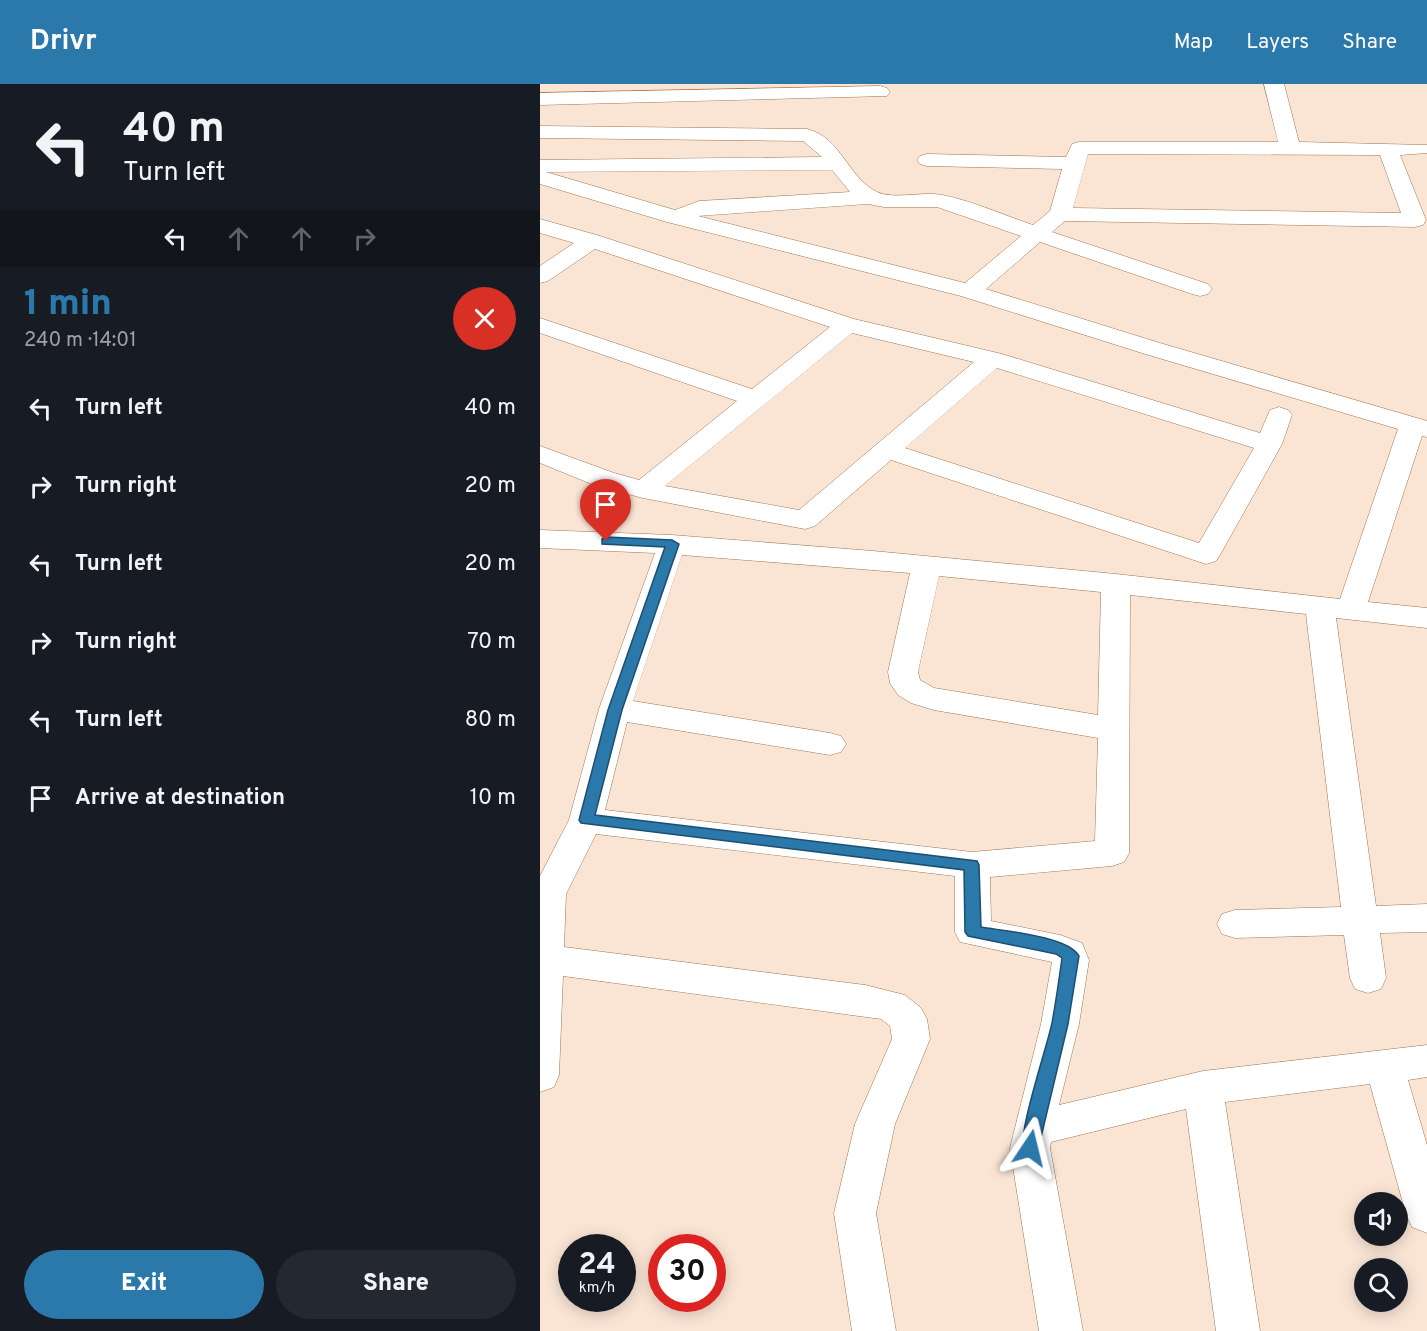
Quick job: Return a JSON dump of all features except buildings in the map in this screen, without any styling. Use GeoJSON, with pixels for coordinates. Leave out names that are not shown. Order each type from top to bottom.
{"type":"FeatureCollection","features":[{"type":"Feature","properties":{"kind":"street"},"geometry":{"type":"LineString","coordinates":[[540,94],[545,84]]}},
{"type":"Feature","properties":{"kind":"street"},"geometry":{"type":"LineString","coordinates":[[1274,84],[1290,148]]}},
{"type":"Feature","properties":{"kind":"street"},"geometry":{"type":"LineString","coordinates":[[540,99],[880,92]]}},
{"type":"Feature","properties":{"kind":"street"},"geometry":{"type":"LineString","coordinates":[[540,132],[796,133],[813,137],[869,197]]}},
{"type":"Feature","properties":{"kind":"street"},"geometry":{"type":"LineString","coordinates":[[969,291],[1060,214],[1079,148],[1420,149]]}},
{"type":"Feature","properties":{"kind":"street"},"geometry":{"type":"LineString","coordinates":[[1060,214],[1415,220],[1388,150]]}},
{"type":"Feature","properties":{"kind":"street"},"geometry":{"type":"LineString","coordinates":[[927,160],[1074,164]]}},
{"type":"Feature","properties":{"kind":"street"},"geometry":{"type":"LineString","coordinates":[[540,166],[838,163]]}},
{"type":"Feature","properties":{"kind":"street"},"geometry":{"type":"LineString","coordinates":[[540,177],[675,216],[969,291],[1420,427],[1336,608],[1360,921],[1368,978]]}},
{"type":"Feature","properties":{"kind":"street"},"geometry":{"type":"LineString","coordinates":[[675,216],[699,208],[869,197],[882,200],[914,198],[940,201],[1200,289]]}},
{"type":"Feature","properties":{"kind":"street"},"geometry":{"type":"LineString","coordinates":[[540,226],[847,325],[993,359],[1269,444]]}},
{"type":"Feature","properties":{"kind":"street"},"geometry":{"type":"LineString","coordinates":[[540,276],[592,241]]}},
{"type":"Feature","properties":{"kind":"street"},"geometry":{"type":"LineString","coordinates":[[540,325],[756,399]]}},
{"type":"Feature","properties":{"kind":"street"},"geometry":{"type":"LineString","coordinates":[[643,489],[847,325]]}},
{"type":"Feature","properties":{"kind":"street"},"geometry":{"type":"LineString","coordinates":[[540,454],[604,479],[643,489],[805,520],[889,451],[993,359]]}},
{"type":"Feature","properties":{"kind":"street"},"geometry":{"type":"LineString","coordinates":[[889,451],[1206,555],[1269,444],[1279,415]]}},
{"type":"Feature","properties":{"kind":"street"},"geometry":{"type":"LineString","coordinates":[[540,539],[672,544],[1116,583],[1427,618]]}},
{"type":"Feature","properties":{"kind":"street"},"geometry":{"type":"LineString","coordinates":[[540,1075],[548,894],[586,820],[615,710],[672,544]]}},
{"type":"Feature","properties":{"kind":"street"},"geometry":{"type":"LineString","coordinates":[[926,567],[903,672],[903,679],[912,691],[934,699],[1113,729]]}},
{"type":"Feature","properties":{"kind":"street"},"geometry":{"type":"LineString","coordinates":[[586,820],[972,865],[1112,853],[1116,583]]}},
{"type":"Feature","properties":{"kind":"street"},"geometry":{"type":"LineString","coordinates":[[615,710],[830,744]]}},
{"type":"Feature","properties":{"kind":"street"},"geometry":{"type":"LineString","coordinates":[[972,865],[973,932],[1060,948],[1071,956],[1060,1024],[1030,1148],[1061,1331]]}},
{"type":"Feature","properties":{"kind":"street"},"geometry":{"type":"LineString","coordinates":[[1234,924],[1427,918]]}},
{"type":"Feature","properties":{"kind":"street"},"geometry":{"type":"LineString","coordinates":[[546,959],[865,1000],[892,1006],[908,1019],[911,1039],[875,1124],[855,1213],[874,1331]]}},
{"type":"Feature","properties":{"kind":"street"},"geometry":{"type":"LineString","coordinates":[[1033,1129],[1203,1088],[1427,1061]]}},
{"type":"Feature","properties":{"kind":"street"},"geometry":{"type":"LineString","coordinates":[[1384,1065],[1427,1214]]}},
{"type":"Feature","properties":{"kind":"street"},"geometry":{"type":"LineString","coordinates":[[1203,1088],[1238,1331]]}},
{"type":"Feature","properties":{"kind":"route"},"geometry":{"type":"LineString","coordinates":[[606,541],[672,544],[615,710],[586,820],[972,865],[973,932],[1060,948],[1071,956],[1060,1024],[1030,1148]]}}]}
